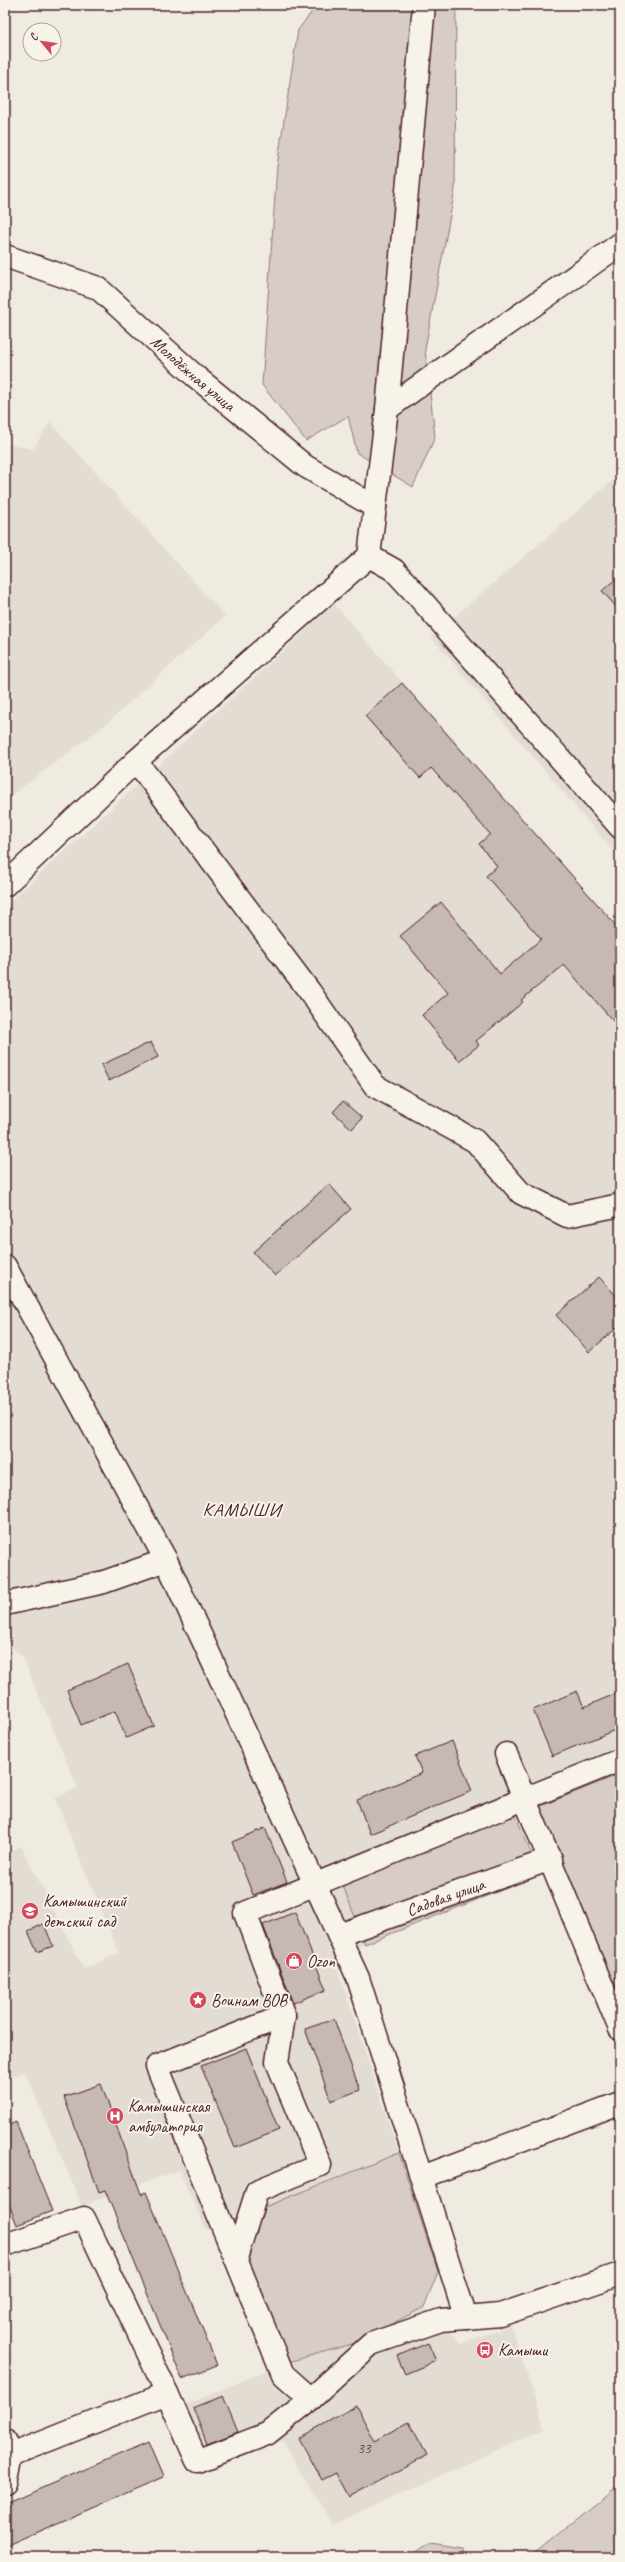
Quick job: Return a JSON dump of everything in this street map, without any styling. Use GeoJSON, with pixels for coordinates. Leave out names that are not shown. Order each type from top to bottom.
{"type":"FeatureCollection","features":[{"type":"Feature","properties":{"kind":"street"},"geometry":{"type":"LineString","coordinates":[[5,886],[136,762],[369,556],[387,409],[424,5]]}},
{"type":"Feature","properties":{"kind":"street"},"geometry":{"type":"LineString","coordinates":[[387,409],[491,333],[541,301],[620,244]]}},
{"type":"Feature","properties":{"kind":"street","name":"Молодёжная улица"},"geometry":{"type":"LineString","coordinates":[[5,256],[98,288],[195,376],[305,466],[375,507]]}},
{"type":"Feature","properties":{"kind":"street"},"geometry":{"type":"LineString","coordinates":[[369,556],[394,570],[620,827]]}},
{"type":"Feature","properties":{"kind":"street"},"geometry":{"type":"LineString","coordinates":[[136,762],[310,992],[375,1086],[475,1142],[521,1193],[560,1213],[567,1216],[620,1205]]}},
{"type":"Feature","properties":{"kind":"street"},"geometry":{"type":"LineString","coordinates":[[5,1266],[166,1560],[358,1978],[466,2318]]}},
{"type":"Feature","properties":{"kind":"street"},"geometry":{"type":"LineString","coordinates":[[5,1604],[104,1582],[166,1560]]}},
{"type":"Feature","properties":{"kind":"street"},"geometry":{"type":"LineString","coordinates":[[506,1754],[551,1859],[620,2029]]}},
{"type":"Feature","properties":{"kind":"street"},"geometry":{"type":"LineString","coordinates":[[236,2258],[257,2191],[320,2165],[277,2062],[284,2016],[245,1913],[525,1797],[620,1760]]}},
{"type":"Feature","properties":{"kind":"street","name":"Садовая улица"},"geometry":{"type":"LineString","coordinates":[[339,1935],[551,1859]]}},
{"type":"Feature","properties":{"kind":"street"},"geometry":{"type":"LineString","coordinates":[[284,2016],[157,2066],[283,2374],[311,2399]]}},
{"type":"Feature","properties":{"kind":"street"},"geometry":{"type":"LineString","coordinates":[[422,2177],[620,2103]]}},
{"type":"Feature","properties":{"kind":"street"},"geometry":{"type":"LineString","coordinates":[[5,2245],[84,2218],[167,2393],[197,2461],[267,2434],[311,2399],[371,2344],[441,2320],[500,2315],[620,2274]]}},
{"type":"Feature","properties":{"kind":"street"},"geometry":{"type":"LineString","coordinates":[[5,2483],[8,2448],[167,2393]]}},
{"type":"Feature","properties":{"kind":"shaded area"},"geometry":{"type":"Polygon","coordinates":[[[317,5],[456,5],[455,189],[425,349],[435,437],[413,487],[357,453],[348,416],[306,441],[262,385],[277,166],[298,30],[317,5]]]}},
{"type":"Feature","properties":{"kind":"shaded area"},"geometry":{"type":"Polygon","coordinates":[[[50,422],[225,616],[103,727],[5,800],[5,443],[33,449],[50,422]]]}},
{"type":"Feature","properties":{"kind":"shaded area"},"geometry":{"type":"Polygon","coordinates":[[[620,474],[620,859],[431,637],[620,474]]]}},
{"type":"Feature","properties":{"kind":"shaded area"},"geometry":{"type":"Polygon","coordinates":[[[334,604],[620,930],[620,1774],[342,1883],[365,1944],[334,1958],[399,2153],[206,2230],[179,2170],[82,2206],[25,2072],[5,2079],[5,1853],[21,1846],[84,1969],[119,1953],[55,1799],[77,1787],[22,1656],[5,1641],[5,906],[334,604]]]}},
{"type":"Feature","properties":{"kind":"shaded area"},"geometry":{"type":"Polygon","coordinates":[[[620,1774],[620,2001],[539,1807],[620,1774]]]}},
{"type":"Feature","properties":{"kind":"shaded area"},"geometry":{"type":"Polygon","coordinates":[[[515,1814],[540,1875],[365,1944],[342,1883],[515,1814]]]}},
{"type":"Feature","properties":{"kind":"shaded area"},"geometry":{"type":"Polygon","coordinates":[[[399,2153],[438,2272],[424,2307],[355,2343],[285,2363],[230,2221],[399,2153]]]}},
{"type":"Feature","properties":{"kind":"shaded area"},"geometry":{"type":"Polygon","coordinates":[[[424,2307],[461,2343],[511,2326],[545,2428],[333,2525],[282,2441],[196,2472],[166,2413],[285,2363],[355,2343],[424,2307]]]}},
{"type":"Feature","properties":{"kind":"shaded area"},"geometry":{"type":"Polygon","coordinates":[[[620,2484],[620,2557],[530,2557],[618,2486],[620,2484]]]}},
{"type":"Feature","properties":{"kind":"shaded area"},"geometry":{"type":"Polygon","coordinates":[[[428,2543],[462,2548],[463,2557],[409,2557],[428,2543]]]}},
{"type":"Feature","properties":{"kind":"building"},"geometry":{"type":"Polygon","coordinates":[[[620,575],[620,611],[602,591],[620,575]]]}},
{"type":"Feature","properties":{"kind":"building"},"geometry":{"type":"Polygon","coordinates":[[[402,683],[620,930],[620,1029],[564,965],[521,1000],[523,1002],[476,1041],[479,1045],[459,1061],[422,1015],[448,993],[400,936],[441,902],[500,974],[541,939],[486,876],[497,866],[479,844],[490,834],[431,768],[420,778],[365,716],[402,683]]]}},
{"type":"Feature","properties":{"kind":"building"},"geometry":{"type":"Polygon","coordinates":[[[151,1042],[158,1057],[109,1081],[101,1065],[151,1042]]]}},
{"type":"Feature","properties":{"kind":"building"},"geometry":{"type":"Polygon","coordinates":[[[343,1101],[362,1118],[352,1129],[333,1112],[343,1101]]]}},
{"type":"Feature","properties":{"kind":"building"},"geometry":{"type":"Polygon","coordinates":[[[329,1184],[351,1209],[275,1276],[253,1252],[329,1184]]]}},
{"type":"Feature","properties":{"kind":"building"},"geometry":{"type":"Polygon","coordinates":[[[599,1277],[620,1300],[620,1325],[589,1352],[556,1315],[599,1277]]]}},
{"type":"Feature","properties":{"kind":"building"},"geometry":{"type":"Polygon","coordinates":[[[128,1664],[154,1726],[126,1738],[115,1711],[81,1725],[67,1690],[128,1664]]]}},
{"type":"Feature","properties":{"kind":"building"},"geometry":{"type":"Polygon","coordinates":[[[577,1691],[584,1707],[620,1692],[620,1728],[552,1756],[533,1710],[577,1691]]]}},
{"type":"Feature","properties":{"kind":"building"},"geometry":{"type":"Polygon","coordinates":[[[452,1741],[472,1791],[370,1834],[357,1800],[422,1773],[415,1756],[452,1741]]]}},
{"type":"Feature","properties":{"kind":"building"},"geometry":{"type":"Polygon","coordinates":[[[265,1828],[287,1882],[253,1895],[232,1842],[265,1828]]]}},
{"type":"Feature","properties":{"kind":"building"},"geometry":{"type":"Polygon","coordinates":[[[295,1912],[326,1990],[293,2003],[263,1925],[295,1912]]]}},
{"type":"Feature","properties":{"kind":"building"},"geometry":{"type":"Polygon","coordinates":[[[44,1924],[53,1946],[37,1952],[28,1931],[44,1924]]]}},
{"type":"Feature","properties":{"kind":"building"},"geometry":{"type":"Polygon","coordinates":[[[334,2019],[360,2090],[331,2101],[305,2029],[334,2019]]]}},
{"type":"Feature","properties":{"kind":"building"},"geometry":{"type":"Polygon","coordinates":[[[246,2048],[279,2130],[235,2148],[201,2066],[246,2048]]]}},
{"type":"Feature","properties":{"kind":"building"},"geometry":{"type":"Polygon","coordinates":[[[101,2084],[141,2194],[146,2192],[217,2365],[182,2379],[105,2190],[99,2192],[64,2097],[101,2084]]]}},
{"type":"Feature","properties":{"kind":"building"},"geometry":{"type":"Polygon","coordinates":[[[16,2122],[52,2211],[17,2225],[5,2194],[5,2127],[16,2122]]]}},
{"type":"Feature","properties":{"kind":"building"},"geometry":{"type":"Polygon","coordinates":[[[428,2343],[436,2361],[405,2374],[397,2356],[428,2343]]]}},
{"type":"Feature","properties":{"kind":"building"},"geometry":{"type":"Polygon","coordinates":[[[223,2396],[238,2432],[207,2444],[193,2408],[223,2396]]]}},
{"type":"Feature","properties":{"kind":"building"},"geometry":{"type":"Polygon","coordinates":[[[356,2406],[375,2441],[409,2422],[427,2455],[349,2497],[336,2473],[322,2480],[299,2438],[356,2406]]]}},
{"type":"Feature","properties":{"kind":"building"},"geometry":{"type":"Polygon","coordinates":[[[148,2442],[163,2477],[5,2546],[5,2504],[148,2442]]]}},
{"type":"Feature","properties":{"kind":"place","name":"Камышинский детский сад"},"geometry":{"type":"Point","coordinates":[30,1911]}},
{"type":"Feature","properties":{"kind":"place","name":"Ozon"},"geometry":{"type":"Point","coordinates":[294,1961]}},
{"type":"Feature","properties":{"kind":"place","name":"Воинам ВОВ"},"geometry":{"type":"Point","coordinates":[198,2000]}},
{"type":"Feature","properties":{"kind":"place","name":"Камышинская амбулатория"},"geometry":{"type":"Point","coordinates":[115,2116]}},
{"type":"Feature","properties":{"kind":"place","name":"Камыши"},"geometry":{"type":"Point","coordinates":[485,2350]}},
{"type":"Feature","properties":{"kind":"district","name":"КАМЫШИ"},"geometry":{"type":"Point","coordinates":[242,1510]}}]}
